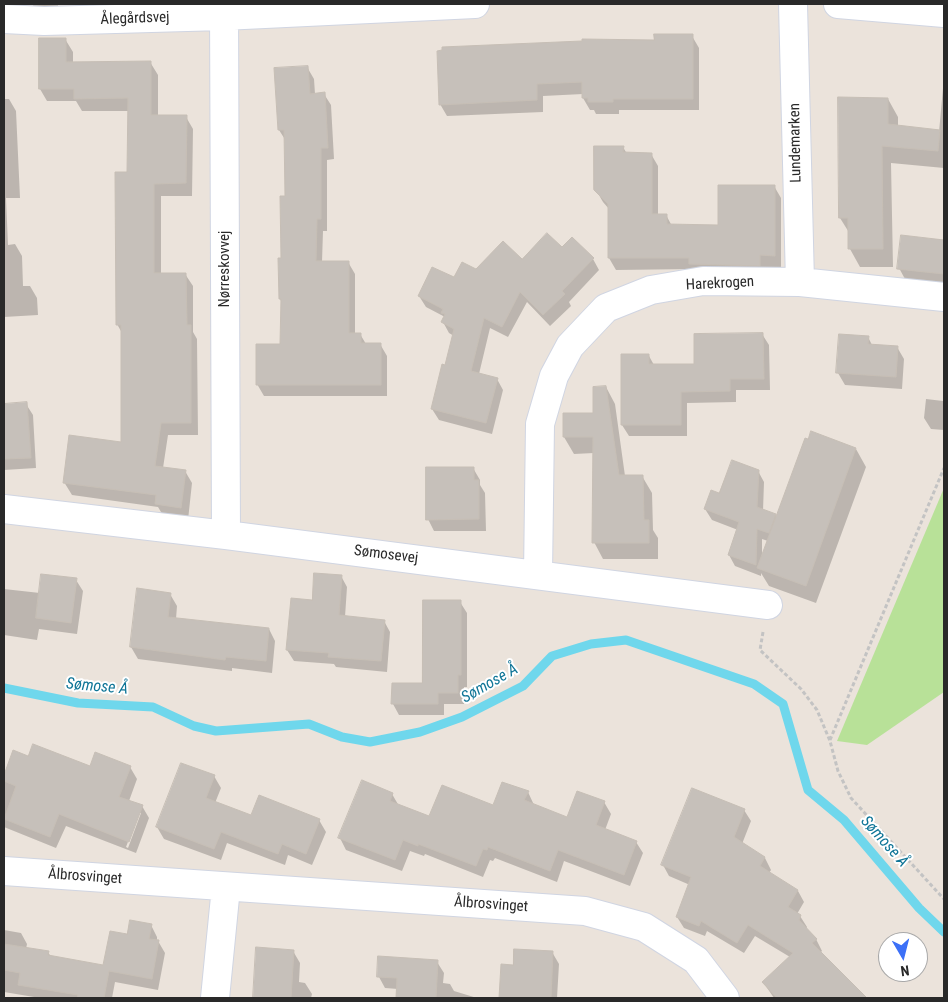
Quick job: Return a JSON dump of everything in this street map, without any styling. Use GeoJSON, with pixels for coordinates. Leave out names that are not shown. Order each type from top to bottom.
{"type":"FeatureCollection","features":[{"type":"Feature","properties":{"kind":"street","name":"Ålegårdsvej"},"geometry":{"type":"LineString","coordinates":[[4,19],[44,21],[223,10],[476,4]]}},
{"type":"Feature","properties":{"kind":"street","name":"Lundemarken"},"geometry":{"type":"LineString","coordinates":[[793,4],[800,282]]}},
{"type":"Feature","properties":{"kind":"street"},"geometry":{"type":"LineString","coordinates":[[838,4],[944,13]]}},
{"type":"Feature","properties":{"kind":"street","name":"Nørreskovvej"},"geometry":{"type":"LineString","coordinates":[[223,10],[226,535]]}},
{"type":"Feature","properties":{"kind":"street","name":"Harekrogen"},"geometry":{"type":"LineString","coordinates":[[538,575],[540,424],[554,376],[570,346],[606,308],[651,290],[703,281],[800,282],[944,297]]}},
{"type":"Feature","properties":{"kind":"street","name":"Sømosevej"},"geometry":{"type":"LineString","coordinates":[[4,509],[226,535],[768,605]]}},
{"type":"Feature","properties":{"kind":"street","name":"Ålbrosvinget"},"geometry":{"type":"LineString","coordinates":[[4,871],[585,911],[644,927],[696,960],[725,998]]}},
{"type":"Feature","properties":{"kind":"street"},"geometry":{"type":"LineString","coordinates":[[215,998],[226,887]]}},
{"type":"Feature","properties":{"kind":"path"},"geometry":{"type":"LineString","coordinates":[[830,741],[944,468]]}},
{"type":"Feature","properties":{"kind":"path"},"geometry":{"type":"LineString","coordinates":[[768,605],[760,650],[801,689],[817,710],[830,741],[838,771],[851,798],[944,899]]}},
{"type":"Feature","properties":{"kind":"green space"},"geometry":{"type":"Polygon","coordinates":[[[944,488],[944,692],[867,745],[837,741],[944,488]]]}},
{"type":"Feature","properties":{"kind":"building"},"geometry":{"type":"Polygon","coordinates":[[[654,34],[693,34],[693,99],[613,99],[613,102],[588,102],[588,98],[582,98],[582,82],[537,84],[537,100],[439,105],[437,51],[442,50],[442,47],[582,41],[582,39],[654,40],[654,34]]]}},
{"type":"Feature","properties":{"kind":"building"},"geometry":{"type":"Polygon","coordinates":[[[39,38],[66,38],[66,62],[151,61],[151,115],[187,115],[186,183],[154,184],[154,273],[186,273],[187,325],[191,325],[191,423],[161,423],[155,466],[186,470],[181,508],[155,504],[156,495],[63,483],[69,435],[121,442],[121,325],[116,325],[115,172],[127,172],[128,98],[74,99],[74,89],[39,89],[39,38]]]}},
{"type":"Feature","properties":{"kind":"building"},"geometry":{"type":"Polygon","coordinates":[[[308,66],[310,94],[325,92],[328,148],[321,148],[321,219],[317,219],[316,261],[349,261],[349,333],[361,333],[361,343],[381,343],[381,385],[256,385],[256,344],[280,344],[281,299],[279,299],[278,258],[281,258],[280,196],[285,196],[284,130],[278,130],[274,68],[308,66]]]}},
{"type":"Feature","properties":{"kind":"building"},"geometry":{"type":"Polygon","coordinates":[[[838,97],[888,98],[888,124],[940,130],[938,151],[882,146],[883,249],[848,249],[848,218],[839,218],[838,97]]]}},
{"type":"Feature","properties":{"kind":"building"},"geometry":{"type":"Polygon","coordinates":[[[594,146],[624,146],[623,152],[652,153],[652,214],[667,214],[667,224],[718,225],[718,185],[775,185],[775,256],[760,255],[760,266],[689,264],[689,258],[608,258],[608,204],[594,190],[594,146]]]}},
{"type":"Feature","properties":{"kind":"building"},"geometry":{"type":"Polygon","coordinates":[[[547,233],[562,247],[572,237],[594,258],[562,291],[565,294],[543,315],[520,292],[502,327],[484,318],[471,371],[498,378],[486,423],[431,409],[442,364],[445,365],[454,329],[441,322],[445,314],[441,313],[443,309],[418,296],[432,267],[454,277],[462,262],[476,269],[503,241],[522,259],[547,233]]]}},
{"type":"Feature","properties":{"kind":"building"},"geometry":{"type":"Polygon","coordinates":[[[901,235],[944,240],[944,274],[897,269],[901,235]]]}},
{"type":"Feature","properties":{"kind":"building"},"geometry":{"type":"Polygon","coordinates":[[[763,333],[764,379],[730,379],[730,391],[681,392],[681,425],[621,425],[621,354],[649,354],[649,364],[694,364],[694,334],[763,333]]]}},
{"type":"Feature","properties":{"kind":"building"},"geometry":{"type":"Polygon","coordinates":[[[839,334],[869,336],[868,344],[898,346],[896,377],[836,373],[839,334]]]}},
{"type":"Feature","properties":{"kind":"building"},"geometry":{"type":"Polygon","coordinates":[[[606,386],[619,475],[643,475],[644,520],[649,520],[649,543],[592,543],[593,437],[563,437],[563,413],[593,413],[593,387],[606,386]]]}},
{"type":"Feature","properties":{"kind":"building"},"geometry":{"type":"Polygon","coordinates":[[[27,402],[31,458],[4,459],[4,404],[27,402]]]}},
{"type":"Feature","properties":{"kind":"building"},"geometry":{"type":"Polygon","coordinates":[[[811,431],[856,448],[806,586],[757,568],[805,438],[808,439],[811,431]]]}},
{"type":"Feature","properties":{"kind":"building"},"geometry":{"type":"Polygon","coordinates":[[[732,460],[759,470],[757,507],[776,514],[769,533],[757,529],[756,565],[728,555],[739,522],[704,509],[711,490],[719,493],[732,460]]]}},
{"type":"Feature","properties":{"kind":"building"},"geometry":{"type":"Polygon","coordinates":[[[426,467],[474,467],[474,480],[479,480],[479,519],[426,520],[426,467]]]}},
{"type":"Feature","properties":{"kind":"building"},"geometry":{"type":"Polygon","coordinates":[[[314,573],[342,575],[339,615],[385,620],[381,661],[328,657],[329,653],[286,650],[291,598],[312,600],[314,573]]]}},
{"type":"Feature","properties":{"kind":"building"},"geometry":{"type":"Polygon","coordinates":[[[41,574],[77,578],[71,623],[36,618],[41,574]]]}},
{"type":"Feature","properties":{"kind":"building"},"geometry":{"type":"Polygon","coordinates":[[[137,588],[171,593],[168,617],[269,628],[266,661],[226,657],[225,660],[130,647],[137,588]]]}},
{"type":"Feature","properties":{"kind":"building"},"geometry":{"type":"Polygon","coordinates":[[[423,600],[461,600],[461,675],[458,675],[458,693],[438,693],[438,704],[391,704],[392,683],[422,683],[423,600]]]}},
{"type":"Feature","properties":{"kind":"building"},"geometry":{"type":"Polygon","coordinates":[[[33,744],[90,766],[95,752],[131,766],[119,797],[143,805],[129,842],[59,814],[50,837],[4,819],[16,786],[4,781],[4,775],[13,750],[28,756],[33,744]]]}},
{"type":"Feature","properties":{"kind":"building"},"geometry":{"type":"Polygon","coordinates":[[[181,763],[215,775],[206,798],[251,815],[259,795],[320,819],[306,854],[282,844],[278,854],[221,832],[214,849],[156,827],[181,763]]]}},
{"type":"Feature","properties":{"kind":"building"},"geometry":{"type":"Polygon","coordinates":[[[362,780],[393,793],[390,801],[429,816],[442,785],[493,805],[502,782],[529,791],[524,800],[567,817],[577,791],[605,801],[596,825],[637,841],[624,875],[558,850],[550,871],[488,847],[487,850],[483,849],[476,866],[403,840],[395,860],[338,838],[362,780]]]}},
{"type":"Feature","properties":{"kind":"building"},"geometry":{"type":"Polygon","coordinates":[[[692,788],[745,809],[734,837],[765,857],[760,866],[798,890],[788,907],[801,915],[799,920],[817,939],[812,943],[867,998],[777,998],[762,982],[793,953],[748,925],[737,943],[701,921],[699,926],[676,917],[691,877],[661,865],[692,788]]]}},
{"type":"Feature","properties":{"kind":"building"},"geometry":{"type":"Polygon","coordinates":[[[130,920],[152,924],[149,939],[159,940],[152,979],[109,971],[104,998],[77,998],[78,995],[18,985],[20,973],[4,970],[4,944],[49,951],[48,955],[103,965],[110,931],[127,934],[130,920]]]}},
{"type":"Feature","properties":{"kind":"building"},"geometry":{"type":"Polygon","coordinates":[[[256,947],[294,950],[291,998],[253,998],[256,947]]]}},
{"type":"Feature","properties":{"kind":"building"},"geometry":{"type":"Polygon","coordinates":[[[514,949],[553,951],[551,998],[499,998],[501,964],[513,965],[514,949]]]}},
{"type":"Feature","properties":{"kind":"building"},"geometry":{"type":"Polygon","coordinates":[[[378,956],[438,960],[436,998],[396,998],[397,978],[377,977],[378,956]]]}},
{"type":"Feature","properties":{"kind":"waterway","name":"Sømose Å"},"geometry":{"type":"LineString","coordinates":[[4,688],[78,703],[153,707],[194,726],[216,731],[309,724],[342,737],[370,742],[420,732],[462,717],[523,686],[552,656],[591,644],[626,640],[754,684],[783,704],[808,790],[844,820],[919,908],[944,932]]}}]}
